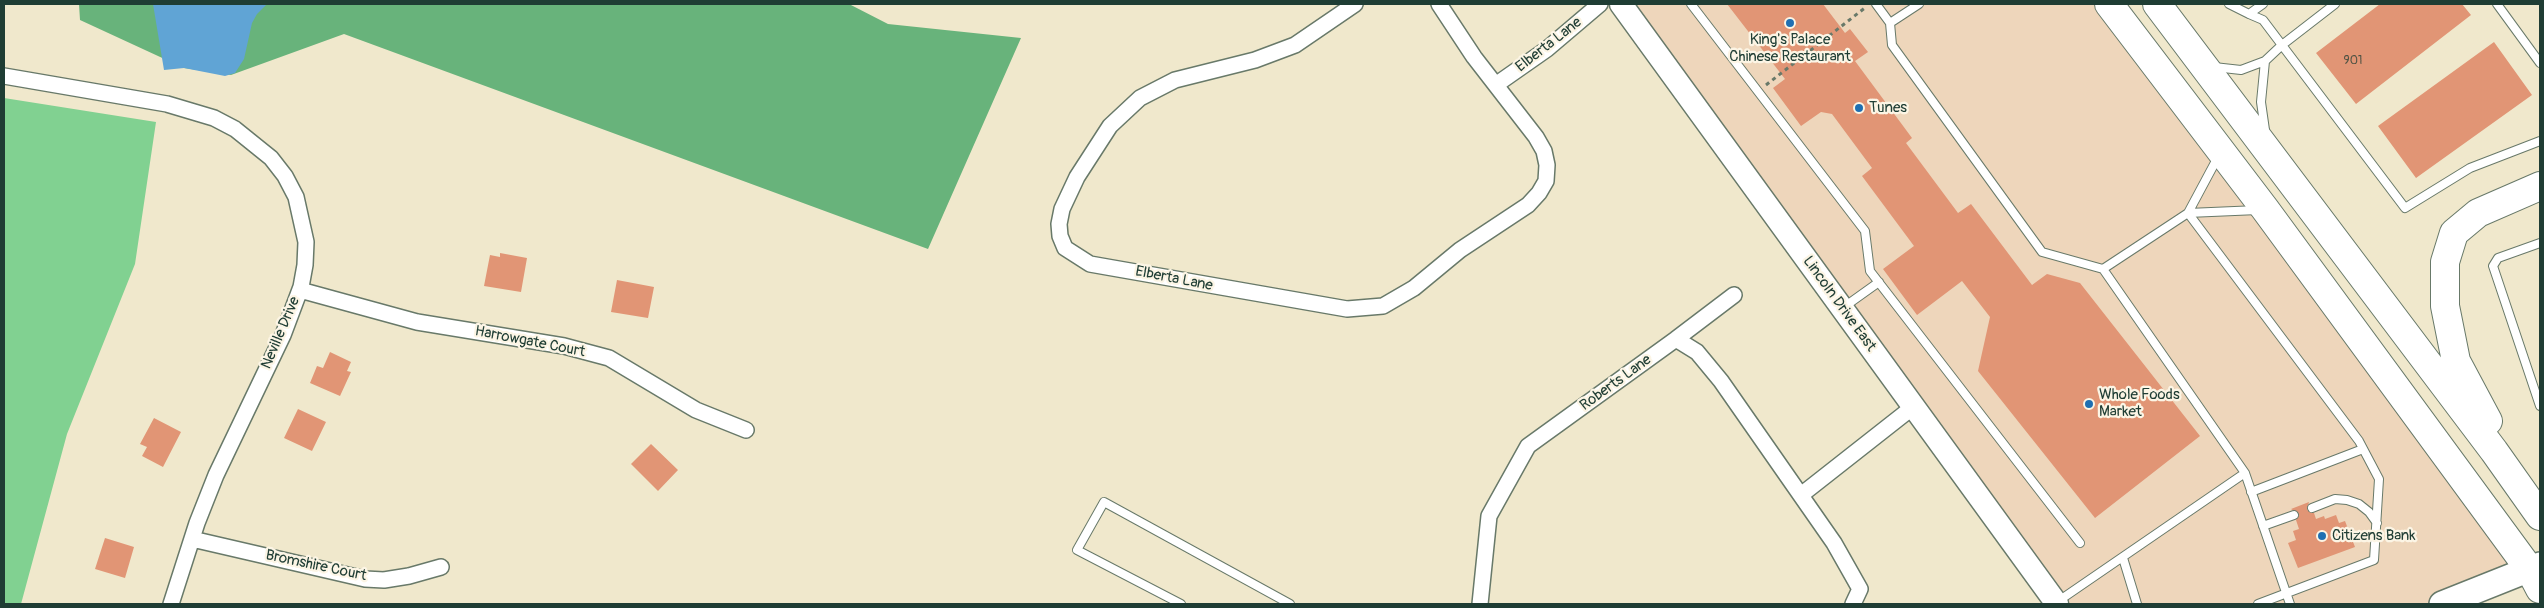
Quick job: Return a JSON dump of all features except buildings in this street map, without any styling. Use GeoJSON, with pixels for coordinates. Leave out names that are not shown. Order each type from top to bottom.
{"type":"FeatureCollection","features":[{"type":"Feature","properties":{"kind":"highway"},"geometry":{"type":"LineString","coordinates":[[2109,4],[2221,150],[2537,575]]}},
{"type":"Feature","properties":{"kind":"highway"},"geometry":{"type":"LineString","coordinates":[[2157,4],[2494,451],[2540,516]]}},
{"type":"Feature","properties":{"kind":"highway"},"geometry":{"type":"LineString","coordinates":[[2494,451],[2492,428],[2456,361],[2445,306],[2445,262],[2454,233],[2478,212],[2537,190]]}},
{"type":"Feature","properties":{"kind":"main road"},"geometry":{"type":"LineString","coordinates":[[2442,604],[2537,575]]}},
{"type":"Feature","properties":{"kind":"street","name":"Elberta Lane"},"geometry":{"type":"LineString","coordinates":[[1355,4],[1295,45],[1255,60],[1175,80],[1140,98],[1102,137],[1077,176],[1062,209],[1059,224],[1060,236],[1065,248],[1090,264],[1347,309],[1383,306],[1414,288],[1454,254],[1528,205],[1539,193],[1546,181],[1547,166],[1544,151],[1498,84],[1470,51],[1439,4]]}},
{"type":"Feature","properties":{"kind":"street","name":"Elberta Lane"},"geometry":{"type":"LineString","coordinates":[[1498,84],[1547,49],[1600,4]]}},
{"type":"Feature","properties":{"kind":"street","name":"Lincoln Drive East"},"geometry":{"type":"LineString","coordinates":[[1621,4],[2056,604]]}},
{"type":"Feature","properties":{"kind":"street","name":"Neville Drive"},"geometry":{"type":"LineString","coordinates":[[4,76],[167,104],[214,118],[254,142],[285,176],[296,197],[306,242],[305,265],[300,290],[282,335],[216,475],[192,539],[171,604]]}},
{"type":"Feature","properties":{"kind":"street","name":"Harrowgate Court"},"geometry":{"type":"LineString","coordinates":[[300,290],[417,322],[564,346],[609,358],[696,410],[746,430]]}},
{"type":"Feature","properties":{"kind":"street","name":"Roberts Lane"},"geometry":{"type":"LineString","coordinates":[[1480,604],[1489,516],[1528,446],[1734,295]]}},
{"type":"Feature","properties":{"kind":"street"},"geometry":{"type":"LineString","coordinates":[[1676,339],[1697,352],[1721,381],[1834,543],[1860,589],[1853,604]]}},
{"type":"Feature","properties":{"kind":"street"},"geometry":{"type":"LineString","coordinates":[[1801,495],[1914,407]]}},
{"type":"Feature","properties":{"kind":"street","name":"Bromshire Court"},"geometry":{"type":"LineString","coordinates":[[192,539],[364,579],[384,580],[409,576],[441,567]]}},
{"type":"Feature","properties":{"kind":"lane"},"geometry":{"type":"LineString","coordinates":[[1691,4],[1865,231],[1870,271],[2080,543]]}},
{"type":"Feature","properties":{"kind":"lane"},"geometry":{"type":"LineString","coordinates":[[1876,4],[1890,23],[1892,45],[2042,252],[2103,268],[2245,473],[2290,604]]}},
{"type":"Feature","properties":{"kind":"lane"},"geometry":{"type":"LineString","coordinates":[[1890,23],[1920,4]]}},
{"type":"Feature","properties":{"kind":"lane"},"geometry":{"type":"LineString","coordinates":[[2229,4],[2263,20],[2405,208],[2470,168],[2540,141]]}},
{"type":"Feature","properties":{"kind":"lane"},"geometry":{"type":"LineString","coordinates":[[2249,14],[2263,4]]}},
{"type":"Feature","properties":{"kind":"lane"},"geometry":{"type":"LineString","coordinates":[[2203,66],[2242,70],[2265,62],[2282,45],[2334,4]]}},
{"type":"Feature","properties":{"kind":"lane"},"geometry":{"type":"LineString","coordinates":[[2497,4],[2540,63]]}},
{"type":"Feature","properties":{"kind":"lane"},"geometry":{"type":"LineString","coordinates":[[2265,62],[2261,102],[2270,154]]}},
{"type":"Feature","properties":{"kind":"lane"},"geometry":{"type":"LineString","coordinates":[[2103,268],[2188,213],[2221,150]]}},
{"type":"Feature","properties":{"kind":"lane"},"geometry":{"type":"LineString","coordinates":[[2188,213],[2265,210]]}},
{"type":"Feature","properties":{"kind":"lane"},"geometry":{"type":"LineString","coordinates":[[2188,213],[2364,450],[2380,479],[2374,560],[2258,604]]}},
{"type":"Feature","properties":{"kind":"lane"},"geometry":{"type":"LineString","coordinates":[[2540,243],[2498,258],[2493,266],[2540,406]]}},
{"type":"Feature","properties":{"kind":"lane"},"geometry":{"type":"LineString","coordinates":[[1842,308],[1879,282]]}},
{"type":"Feature","properties":{"kind":"lane"},"geometry":{"type":"LineString","coordinates":[[2251,492],[2364,450]]}},
{"type":"Feature","properties":{"kind":"lane"},"geometry":{"type":"LineString","coordinates":[[2056,604],[2245,473]]}},
{"type":"Feature","properties":{"kind":"lane"},"geometry":{"type":"LineString","coordinates":[[2312,508],[2335,499],[2348,500],[2360,504],[2370,512],[2377,523]]}},
{"type":"Feature","properties":{"kind":"lane"},"geometry":{"type":"LineString","coordinates":[[1181,604],[1077,550],[1104,502],[1290,604]]}},
{"type":"Feature","properties":{"kind":"lane"},"geometry":{"type":"LineString","coordinates":[[2263,526],[2294,514]]}},
{"type":"Feature","properties":{"kind":"lane"},"geometry":{"type":"LineString","coordinates":[[2122,558],[2137,604]]}},
{"type":"Feature","properties":{"kind":"path"},"geometry":{"type":"LineString","coordinates":[[1758,91],[1870,4]]}},
{"type":"Feature","properties":{"kind":"shaded area"},"geometry":{"type":"Polygon","coordinates":[[[1621,4],[2109,4],[2530,570],[2442,604],[2057,604],[1621,4]]]}},
{"type":"Feature","properties":{"kind":"green space"},"geometry":{"type":"Polygon","coordinates":[[[79,4],[849,4],[888,24],[1021,38],[928,249],[344,34],[231,75],[184,68],[80,20],[79,4]]]}},
{"type":"Feature","properties":{"kind":"green space"},"geometry":{"type":"Polygon","coordinates":[[[4,98],[156,122],[135,264],[67,434],[21,604],[4,604],[4,98]]]}},
{"type":"Feature","properties":{"kind":"water"},"geometry":{"type":"Polygon","coordinates":[[[153,4],[267,4],[257,14],[252,23],[244,59],[235,73],[225,76],[184,68],[164,70],[153,4]]]}},
{"type":"Feature","properties":{"kind":"place","name":"King's Palace Chinese Restaurant"},"geometry":{"type":"Point","coordinates":[1790,23]}},
{"type":"Feature","properties":{"kind":"place","name":"Tunes"},"geometry":{"type":"Point","coordinates":[1859,108]}},
{"type":"Feature","properties":{"kind":"place","name":"Whole Foods Market"},"geometry":{"type":"Point","coordinates":[2089,404]}},
{"type":"Feature","properties":{"kind":"place","name":"Citizens Bank"},"geometry":{"type":"Point","coordinates":[2322,536]}}]}
